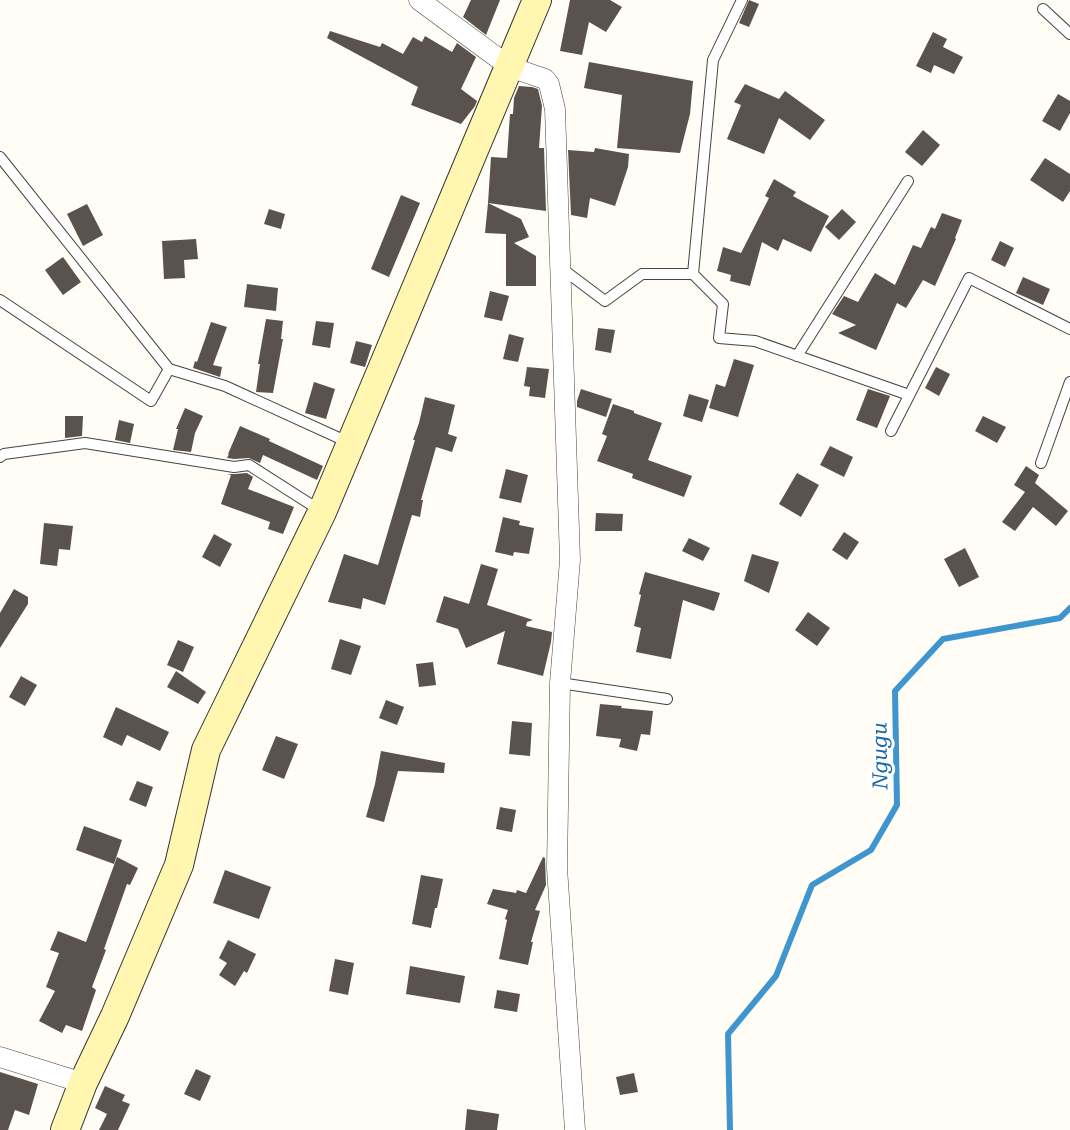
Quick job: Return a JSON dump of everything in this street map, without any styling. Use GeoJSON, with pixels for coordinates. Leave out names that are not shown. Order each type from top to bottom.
{"type":"FeatureCollection","features":[{"type":"Feature","properties":{"kind":"main road"},"geometry":{"type":"LineString","coordinates":[[65,1130],[83,1083],[115,1016],[179,865],[206,750],[322,512],[537,0]]}},
{"type":"Feature","properties":{"kind":"street"},"geometry":{"type":"LineString","coordinates":[[419,0],[510,67],[545,79],[549,84],[555,110],[570,560],[560,683],[557,868],[575,1130]]}},
{"type":"Feature","properties":{"kind":"street"},"geometry":{"type":"LineString","coordinates":[[0,1057],[83,1083]]}},
{"type":"Feature","properties":{"kind":"lane"},"geometry":{"type":"LineString","coordinates":[[693,274],[713,60],[742,0]]}},
{"type":"Feature","properties":{"kind":"lane"},"geometry":{"type":"LineString","coordinates":[[1043,9],[1070,34]]}},
{"type":"Feature","properties":{"kind":"lane"},"geometry":{"type":"LineString","coordinates":[[0,157],[168,369],[225,386],[350,443]]}},
{"type":"Feature","properties":{"kind":"lane"},"geometry":{"type":"LineString","coordinates":[[797,356],[908,181]]}},
{"type":"Feature","properties":{"kind":"lane"},"geometry":{"type":"LineString","coordinates":[[561,268],[606,301],[642,274],[693,274],[723,304],[719,338],[754,341],[909,395]]}},
{"type":"Feature","properties":{"kind":"lane"},"geometry":{"type":"LineString","coordinates":[[891,431],[969,278],[1070,329]]}},
{"type":"Feature","properties":{"kind":"lane"},"geometry":{"type":"LineString","coordinates":[[0,300],[151,401],[168,369]]}},
{"type":"Feature","properties":{"kind":"lane"},"geometry":{"type":"LineString","coordinates":[[1041,463],[1070,382]]}},
{"type":"Feature","properties":{"kind":"lane"},"geometry":{"type":"LineString","coordinates":[[1,455],[85,443],[234,467],[249,465],[322,512]]}},
{"type":"Feature","properties":{"kind":"lane"},"geometry":{"type":"LineString","coordinates":[[560,683],[667,699]]}},
{"type":"Feature","properties":{"kind":"building"},"geometry":{"type":"Polygon","coordinates":[[[471,0],[500,0],[486,35],[463,17],[471,0]]]}},
{"type":"Feature","properties":{"kind":"building"},"geometry":{"type":"Polygon","coordinates":[[[570,0],[610,0],[622,7],[606,32],[589,22],[582,55],[560,51],[570,0]]]}},
{"type":"Feature","properties":{"kind":"building"},"geometry":{"type":"Polygon","coordinates":[[[749,0],[759,4],[749,27],[739,23],[749,0]]]}},
{"type":"Feature","properties":{"kind":"building"},"geometry":{"type":"Polygon","coordinates":[[[330,31],[380,47],[382,43],[403,54],[413,37],[422,42],[425,36],[452,52],[457,43],[476,57],[461,89],[477,101],[475,106],[461,124],[411,105],[418,87],[327,38],[330,31]]]}},
{"type":"Feature","properties":{"kind":"building"},"geometry":{"type":"Polygon","coordinates":[[[933,32],[947,39],[943,47],[963,57],[954,74],[934,65],[931,73],[916,66],[933,32]]]}},
{"type":"Feature","properties":{"kind":"building"},"geometry":{"type":"Polygon","coordinates":[[[589,62],[693,81],[690,114],[680,153],[617,148],[622,95],[584,88],[589,62]]]}},
{"type":"Feature","properties":{"kind":"building"},"geometry":{"type":"Polygon","coordinates":[[[745,84],[779,99],[785,91],[825,120],[810,140],[779,118],[764,154],[727,139],[741,105],[734,102],[745,84]]]}},
{"type":"Feature","properties":{"kind":"building"},"geometry":{"type":"Polygon","coordinates":[[[519,86],[538,89],[542,106],[539,148],[544,148],[546,211],[488,203],[491,157],[507,158],[510,114],[513,114],[514,98],[519,86]]]}},
{"type":"Feature","properties":{"kind":"building"},"geometry":{"type":"Polygon","coordinates":[[[1058,94],[1070,101],[1070,113],[1060,131],[1042,121],[1058,94]]]}},
{"type":"Feature","properties":{"kind":"building"},"geometry":{"type":"Polygon","coordinates":[[[923,130],[940,145],[922,166],[905,152],[923,130]]]}},
{"type":"Feature","properties":{"kind":"building"},"geometry":{"type":"Polygon","coordinates":[[[595,148],[629,154],[628,167],[615,206],[590,198],[587,218],[571,215],[568,150],[594,152],[595,148]]]}},
{"type":"Feature","properties":{"kind":"building"},"geometry":{"type":"Polygon","coordinates":[[[1045,158],[1070,174],[1070,191],[1063,202],[1030,180],[1045,158]]]}},
{"type":"Feature","properties":{"kind":"building"},"geometry":{"type":"Polygon","coordinates":[[[774,179],[796,192],[793,196],[829,216],[811,252],[783,239],[778,251],[762,242],[750,286],[730,281],[731,275],[717,271],[723,247],[741,253],[769,198],[765,196],[774,179]]]}},
{"type":"Feature","properties":{"kind":"building"},"geometry":{"type":"Polygon","coordinates":[[[401,195],[420,203],[389,277],[371,269],[401,195]]]}},
{"type":"Feature","properties":{"kind":"building"},"geometry":{"type":"Polygon","coordinates":[[[488,203],[521,219],[529,237],[514,243],[536,256],[536,286],[506,286],[506,234],[485,233],[488,203]]]}},
{"type":"Feature","properties":{"kind":"building"},"geometry":{"type":"Polygon","coordinates":[[[87,204],[103,235],[83,246],[67,214],[87,204]]]}},
{"type":"Feature","properties":{"kind":"building"},"geometry":{"type":"Polygon","coordinates":[[[269,209],[285,214],[281,229],[264,224],[269,209]]]}},
{"type":"Feature","properties":{"kind":"building"},"geometry":{"type":"Polygon","coordinates":[[[842,209],[856,222],[839,240],[825,227],[842,209]]]}},
{"type":"Feature","properties":{"kind":"building"},"geometry":{"type":"Polygon","coordinates":[[[942,213],[962,220],[935,286],[923,280],[906,308],[897,303],[876,350],[838,333],[856,325],[832,314],[844,296],[858,302],[875,273],[895,285],[913,245],[921,248],[931,227],[935,229],[942,213]]]}},
{"type":"Feature","properties":{"kind":"building"},"geometry":{"type":"Polygon","coordinates":[[[196,239],[198,259],[184,260],[185,278],[164,279],[162,241],[196,239]]]}},
{"type":"Feature","properties":{"kind":"building"},"geometry":{"type":"Polygon","coordinates":[[[1000,241],[1014,248],[1005,267],[991,260],[1000,241]]]}},
{"type":"Feature","properties":{"kind":"building"},"geometry":{"type":"Polygon","coordinates":[[[63,257],[81,282],[63,295],[45,270],[63,257]]]}},
{"type":"Feature","properties":{"kind":"building"},"geometry":{"type":"Polygon","coordinates":[[[1023,277],[1050,289],[1043,305],[1016,293],[1023,277]]]}},
{"type":"Feature","properties":{"kind":"building"},"geometry":{"type":"Polygon","coordinates":[[[247,284],[278,288],[276,311],[244,307],[247,284]]]}},
{"type":"Feature","properties":{"kind":"building"},"geometry":{"type":"Polygon","coordinates":[[[490,291],[509,296],[502,321],[484,317],[490,291]]]}},
{"type":"Feature","properties":{"kind":"building"},"geometry":{"type":"Polygon","coordinates":[[[266,319],[283,321],[281,339],[283,339],[273,393],[256,392],[260,364],[258,364],[266,319]]]}},
{"type":"Feature","properties":{"kind":"building"},"geometry":{"type":"Polygon","coordinates":[[[316,321],[334,323],[330,348],[312,345],[316,321]]]}},
{"type":"Feature","properties":{"kind":"building"},"geometry":{"type":"Polygon","coordinates":[[[211,322],[227,327],[213,365],[222,367],[220,377],[193,368],[211,322]]]}},
{"type":"Feature","properties":{"kind":"building"},"geometry":{"type":"Polygon","coordinates":[[[598,328],[615,330],[611,353],[595,350],[598,328]]]}},
{"type":"Feature","properties":{"kind":"building"},"geometry":{"type":"Polygon","coordinates":[[[509,334],[524,338],[518,362],[503,359],[509,334]]]}},
{"type":"Feature","properties":{"kind":"building"},"geometry":{"type":"Polygon","coordinates":[[[356,341],[372,345],[365,367],[350,363],[356,341]]]}},
{"type":"Feature","properties":{"kind":"building"},"geometry":{"type":"Polygon","coordinates":[[[734,359],[754,365],[738,417],[709,408],[716,384],[725,387],[734,359]]]}},
{"type":"Feature","properties":{"kind":"building"},"geometry":{"type":"Polygon","coordinates":[[[527,367],[549,369],[545,398],[529,396],[530,387],[524,386],[527,367]]]}},
{"type":"Feature","properties":{"kind":"building"},"geometry":{"type":"Polygon","coordinates":[[[936,367],[950,374],[939,396],[925,388],[936,367]]]}},
{"type":"Feature","properties":{"kind":"building"},"geometry":{"type":"Polygon","coordinates":[[[314,382],[335,389],[326,419],[305,413],[314,382]]]}},
{"type":"Feature","properties":{"kind":"building"},"geometry":{"type":"Polygon","coordinates":[[[581,389],[612,399],[606,417],[577,407],[581,389]]]}},
{"type":"Feature","properties":{"kind":"building"},"geometry":{"type":"Polygon","coordinates":[[[868,389],[890,396],[877,428],[856,420],[868,389]]]}},
{"type":"Feature","properties":{"kind":"building"},"geometry":{"type":"Polygon","coordinates":[[[689,394],[709,400],[702,422],[683,416],[689,394]]]}},
{"type":"Feature","properties":{"kind":"building"},"geometry":{"type":"Polygon","coordinates":[[[425,397],[455,405],[448,434],[457,437],[452,452],[436,447],[421,500],[423,500],[420,517],[412,515],[385,605],[363,598],[361,609],[328,602],[344,554],[378,565],[415,440],[413,440],[425,397]]]}},
{"type":"Feature","properties":{"kind":"building"},"geometry":{"type":"Polygon","coordinates":[[[613,404],[662,423],[648,460],[692,476],[684,497],[632,478],[633,474],[597,461],[607,436],[602,434],[613,404]]]}},
{"type":"Feature","properties":{"kind":"building"},"geometry":{"type":"Polygon","coordinates":[[[185,408],[203,416],[195,433],[191,452],[173,450],[178,429],[176,429],[185,408]]]}},
{"type":"Feature","properties":{"kind":"building"},"geometry":{"type":"Polygon","coordinates":[[[65,416],[83,416],[82,436],[65,438],[65,416]]]}},
{"type":"Feature","properties":{"kind":"building"},"geometry":{"type":"Polygon","coordinates":[[[983,416],[1006,427],[997,443],[975,431],[983,416]]]}},
{"type":"Feature","properties":{"kind":"building"},"geometry":{"type":"Polygon","coordinates":[[[119,420],[134,424],[130,443],[115,440],[119,420]]]}},
{"type":"Feature","properties":{"kind":"building"},"geometry":{"type":"Polygon","coordinates":[[[240,426],[323,466],[317,480],[263,455],[260,463],[249,458],[227,458],[240,426]]]}},
{"type":"Feature","properties":{"kind":"building"},"geometry":{"type":"Polygon","coordinates":[[[830,446],[853,457],[844,477],[820,465],[830,446]]]}},
{"type":"Feature","properties":{"kind":"building"},"geometry":{"type":"Polygon","coordinates":[[[1026,466],[1039,475],[1035,483],[1068,511],[1056,526],[1033,507],[1015,531],[1002,522],[1025,492],[1014,485],[1026,466]]]}},
{"type":"Feature","properties":{"kind":"building"},"geometry":{"type":"Polygon","coordinates":[[[506,469],[528,475],[521,503],[499,498],[506,469]]]}},
{"type":"Feature","properties":{"kind":"building"},"geometry":{"type":"Polygon","coordinates":[[[247,473],[253,477],[248,489],[294,507],[283,534],[268,529],[270,522],[221,504],[231,475],[227,474],[247,473]]]}},
{"type":"Feature","properties":{"kind":"building"},"geometry":{"type":"Polygon","coordinates":[[[797,473],[819,485],[801,517],[779,504],[797,473]]]}},
{"type":"Feature","properties":{"kind":"building"},"geometry":{"type":"Polygon","coordinates":[[[596,513],[623,514],[622,531],[595,531],[596,513]]]}},
{"type":"Feature","properties":{"kind":"building"},"geometry":{"type":"Polygon","coordinates":[[[503,517],[520,521],[519,525],[534,528],[529,554],[514,552],[513,556],[495,552],[503,517]]]}},
{"type":"Feature","properties":{"kind":"building"},"geometry":{"type":"Polygon","coordinates":[[[44,523],[73,526],[70,550],[59,549],[57,566],[40,564],[44,523]]]}},
{"type":"Feature","properties":{"kind":"building"},"geometry":{"type":"Polygon","coordinates":[[[844,532],[859,542],[847,560],[832,550],[844,532]]]}},
{"type":"Feature","properties":{"kind":"building"},"geometry":{"type":"Polygon","coordinates":[[[214,534],[232,544],[220,567],[202,557],[214,534]]]}},
{"type":"Feature","properties":{"kind":"building"},"geometry":{"type":"Polygon","coordinates":[[[689,538],[710,548],[703,561],[682,551],[689,538]]]}},
{"type":"Feature","properties":{"kind":"building"},"geometry":{"type":"Polygon","coordinates":[[[965,548],[979,577],[959,587],[944,559],[965,548]]]}},
{"type":"Feature","properties":{"kind":"building"},"geometry":{"type":"Polygon","coordinates":[[[752,554],[779,562],[769,593],[744,581],[752,554]]]}},
{"type":"Feature","properties":{"kind":"building"},"geometry":{"type":"Polygon","coordinates":[[[481,564],[498,569],[487,605],[533,620],[527,622],[526,626],[552,632],[543,676],[497,664],[505,631],[466,648],[458,629],[436,622],[444,596],[469,604],[481,564]]]}},
{"type":"Feature","properties":{"kind":"building"},"geometry":{"type":"Polygon","coordinates":[[[645,572],[720,593],[714,611],[683,600],[671,659],[636,652],[641,628],[634,626],[645,572]]]}},
{"type":"Feature","properties":{"kind":"building"},"geometry":{"type":"Polygon","coordinates":[[[14,589],[28,597],[28,604],[0,648],[0,613],[14,589]]]}},
{"type":"Feature","properties":{"kind":"building"},"geometry":{"type":"Polygon","coordinates":[[[808,612],[830,628],[817,646],[795,630],[808,612]]]}},
{"type":"Feature","properties":{"kind":"building"},"geometry":{"type":"Polygon","coordinates":[[[340,639],[361,646],[351,675],[331,669],[340,639]]]}},
{"type":"Feature","properties":{"kind":"building"},"geometry":{"type":"Polygon","coordinates":[[[178,640],[194,647],[183,672],[167,665],[178,640]]]}},
{"type":"Feature","properties":{"kind":"building"},"geometry":{"type":"Polygon","coordinates":[[[433,662],[436,685],[419,687],[416,664],[433,662]]]}},
{"type":"Feature","properties":{"kind":"building"},"geometry":{"type":"Polygon","coordinates":[[[176,671],[206,692],[198,704],[167,687],[176,671]]]}},
{"type":"Feature","properties":{"kind":"building"},"geometry":{"type":"Polygon","coordinates":[[[21,676],[37,685],[25,706],[9,697],[21,676]]]}},
{"type":"Feature","properties":{"kind":"building"},"geometry":{"type":"Polygon","coordinates":[[[386,700],[404,707],[397,725],[379,718],[386,700]]]}},
{"type":"Feature","properties":{"kind":"building"},"geometry":{"type":"Polygon","coordinates":[[[600,704],[653,711],[650,735],[641,734],[637,751],[619,747],[621,739],[596,736],[600,704]]]}},
{"type":"Feature","properties":{"kind":"building"},"geometry":{"type":"Polygon","coordinates":[[[116,707],[169,732],[160,751],[127,735],[122,746],[103,737],[116,707]]]}},
{"type":"Feature","properties":{"kind":"building"},"geometry":{"type":"Polygon","coordinates":[[[512,721],[532,723],[530,756],[509,754],[512,721]]]}},
{"type":"Feature","properties":{"kind":"building"},"geometry":{"type":"Polygon","coordinates":[[[276,736],[298,744],[284,779],[262,770],[276,736]]]}},
{"type":"Feature","properties":{"kind":"building"},"geometry":{"type":"Polygon","coordinates":[[[381,751],[445,763],[444,773],[398,771],[384,822],[366,817],[381,751]]]}},
{"type":"Feature","properties":{"kind":"building"},"geometry":{"type":"Polygon","coordinates":[[[137,781],[153,787],[146,807],[129,800],[137,781]]]}},
{"type":"Feature","properties":{"kind":"building"},"geometry":{"type":"Polygon","coordinates":[[[500,807],[516,810],[512,832],[496,829],[500,807]]]}},
{"type":"Feature","properties":{"kind":"building"},"geometry":{"type":"Polygon","coordinates":[[[84,826],[122,840],[114,864],[76,850],[84,826]]]}},
{"type":"Feature","properties":{"kind":"building"},"geometry":{"type":"Polygon","coordinates":[[[117,857],[138,868],[130,885],[127,884],[104,949],[106,950],[92,987],[96,990],[82,1031],[66,1025],[62,1033],[39,1021],[55,991],[46,987],[59,953],[50,950],[58,931],[86,942],[117,857]]]}},
{"type":"Feature","properties":{"kind":"building"},"geometry":{"type":"Polygon","coordinates":[[[543,857],[545,858],[546,885],[535,910],[540,911],[531,942],[533,942],[528,965],[499,959],[508,910],[487,904],[493,889],[516,893],[517,890],[526,893],[543,857]]]}},
{"type":"Feature","properties":{"kind":"building"},"geometry":{"type":"Polygon","coordinates":[[[225,870],[271,887],[259,919],[213,903],[225,870]]]}},
{"type":"Feature","properties":{"kind":"building"},"geometry":{"type":"Polygon","coordinates":[[[421,875],[443,879],[431,928],[412,924],[421,875]]]}},
{"type":"Feature","properties":{"kind":"building"},"geometry":{"type":"Polygon","coordinates":[[[228,940],[256,954],[247,973],[244,971],[235,986],[219,975],[227,963],[219,958],[228,940]]]}},
{"type":"Feature","properties":{"kind":"building"},"geometry":{"type":"Polygon","coordinates":[[[335,959],[354,963],[348,995],[329,991],[335,959]]]}},
{"type":"Feature","properties":{"kind":"building"},"geometry":{"type":"Polygon","coordinates":[[[410,966],[465,976],[460,1003],[406,994],[410,966]]]}},
{"type":"Feature","properties":{"kind":"building"},"geometry":{"type":"Polygon","coordinates":[[[497,990],[520,994],[517,1012],[494,1008],[497,990]]]}},
{"type":"Feature","properties":{"kind":"building"},"geometry":{"type":"Polygon","coordinates":[[[196,1069],[211,1076],[200,1101],[184,1094],[196,1069]]]}},
{"type":"Feature","properties":{"kind":"building"},"geometry":{"type":"Polygon","coordinates":[[[0,1072],[38,1084],[29,1115],[15,1110],[8,1130],[0,1130],[0,1072]]]}},
{"type":"Feature","properties":{"kind":"building"},"geometry":{"type":"Polygon","coordinates":[[[634,1073],[638,1092],[620,1095],[616,1077],[634,1073]]]}},
{"type":"Feature","properties":{"kind":"building"},"geometry":{"type":"Polygon","coordinates":[[[105,1086],[125,1095],[122,1101],[130,1104],[118,1130],[99,1130],[107,1114],[95,1108],[105,1086]]]}},
{"type":"Feature","properties":{"kind":"building"},"geometry":{"type":"Polygon","coordinates":[[[467,1109],[499,1114],[497,1130],[465,1130],[467,1109]]]}},
{"type":"Feature","properties":{"kind":"waterway","name":"Ngugu"},"geometry":{"type":"LineString","coordinates":[[730,1130],[728,1034],[776,976],[812,885],[871,850],[897,805],[895,691],[943,639],[1060,618],[1070,608]]}}]}
